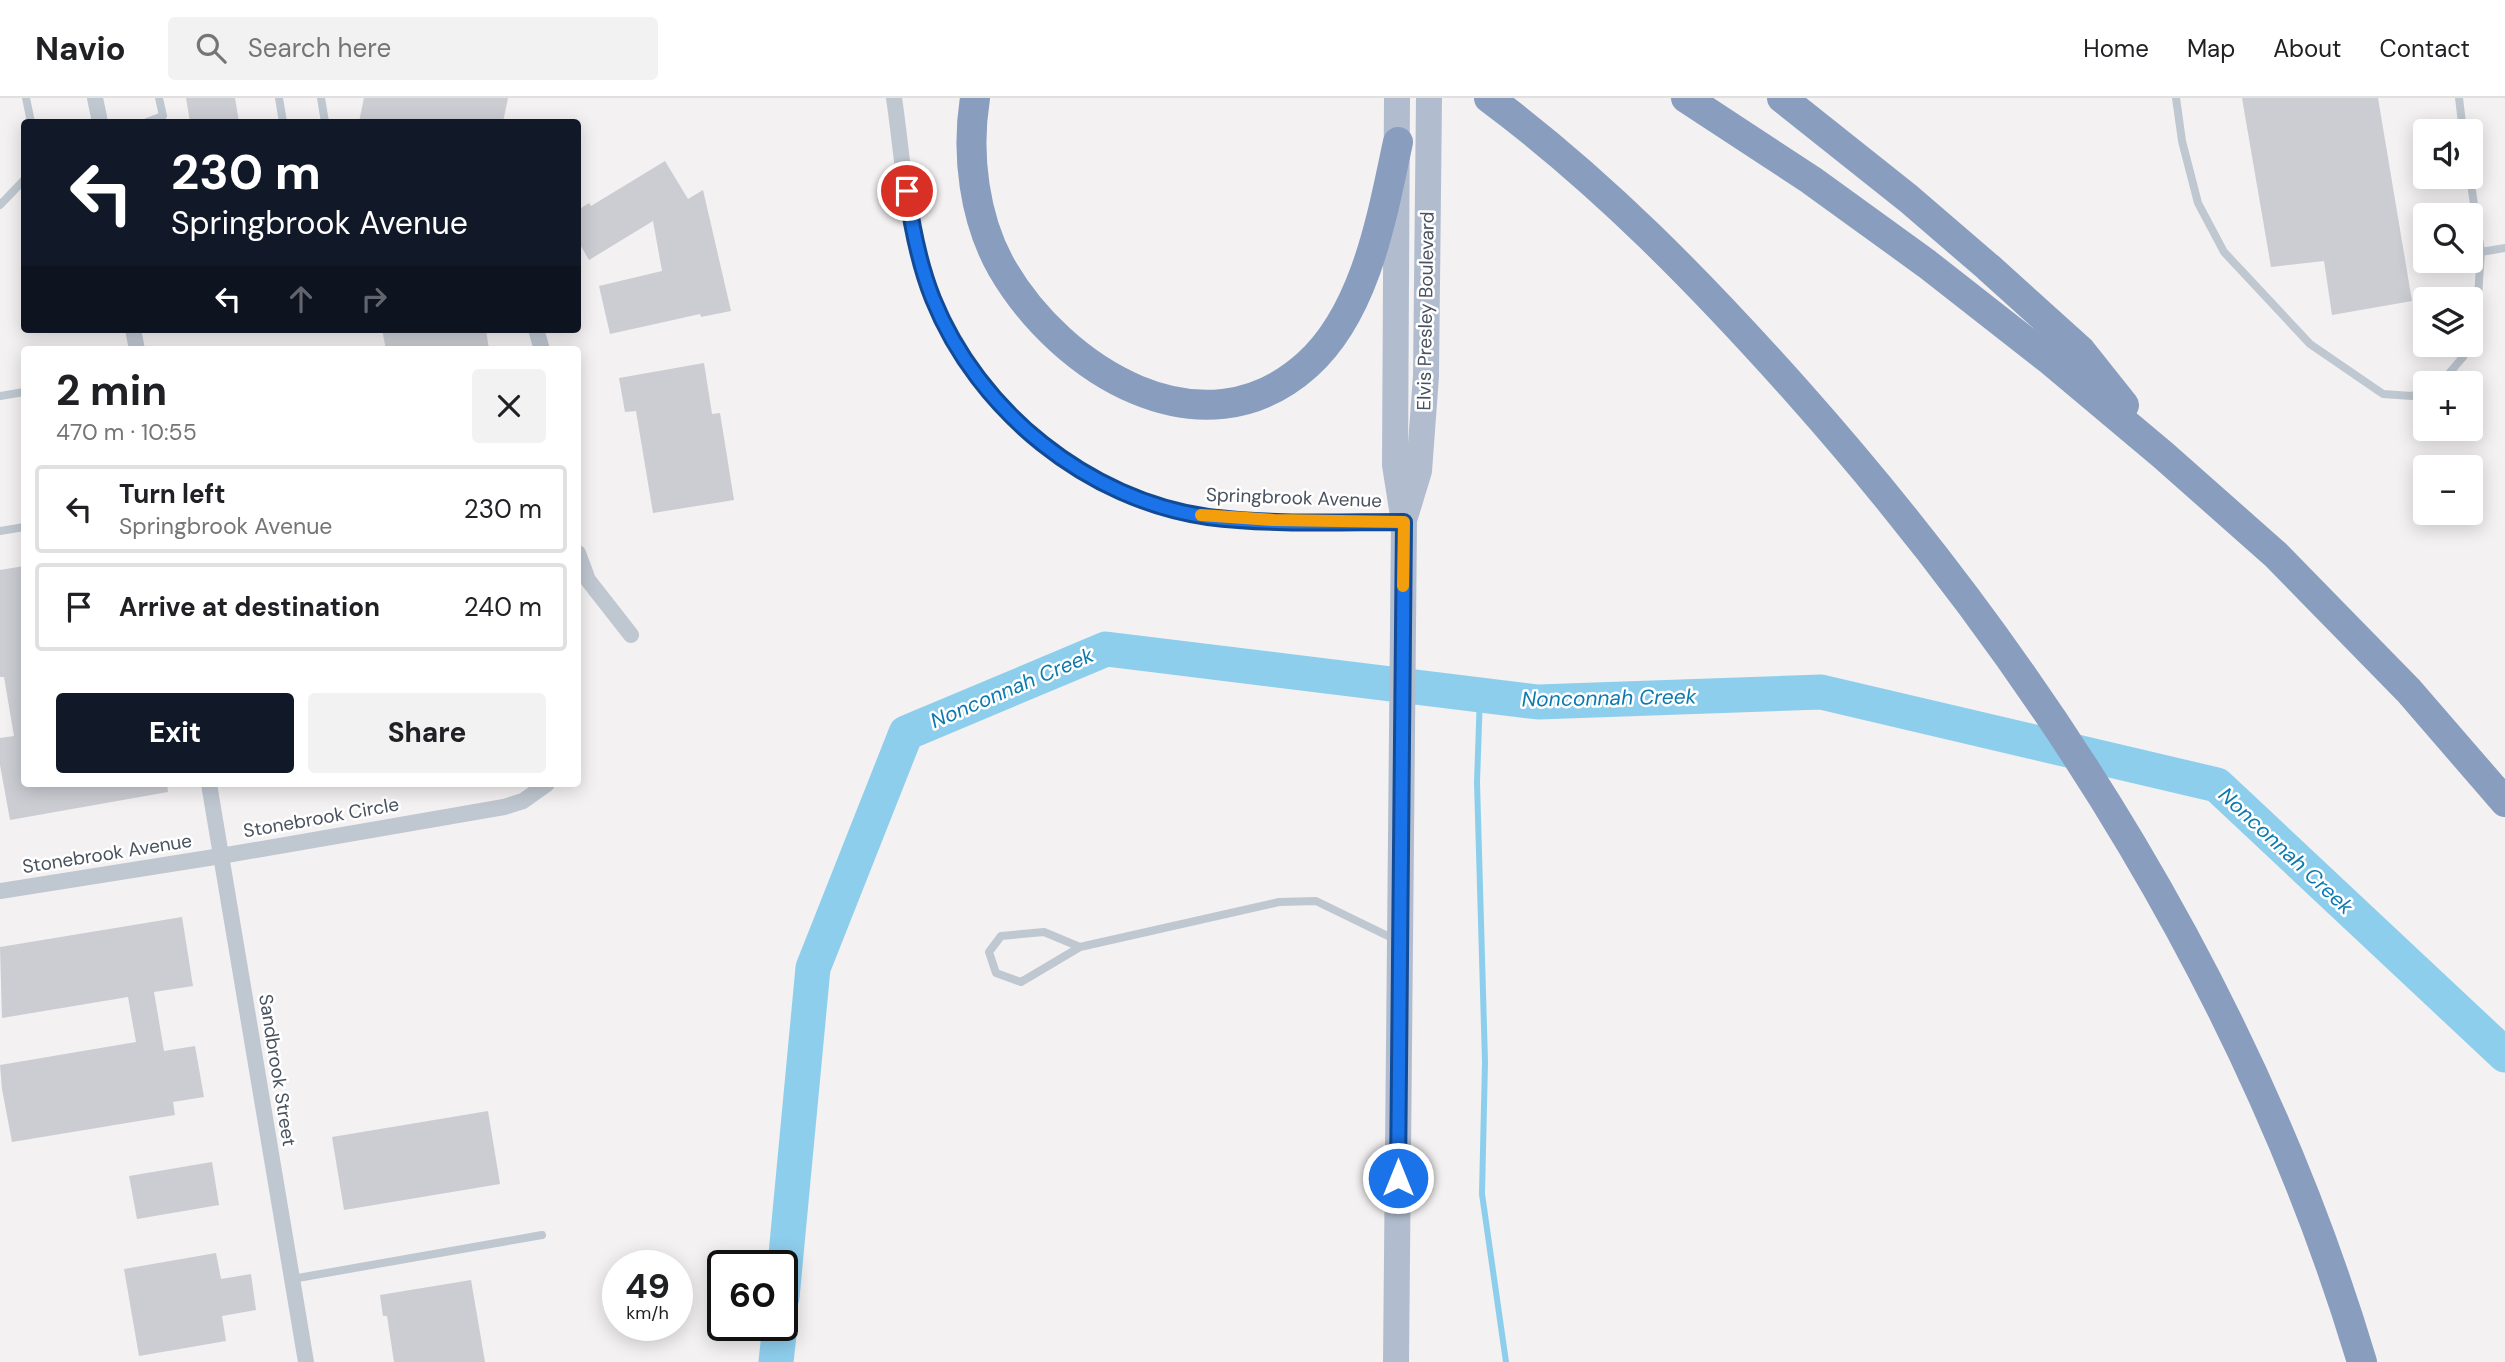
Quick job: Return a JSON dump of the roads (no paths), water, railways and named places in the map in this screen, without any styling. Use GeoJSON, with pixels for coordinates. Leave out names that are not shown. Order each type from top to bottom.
{"type":"FeatureCollection","features":[{"type":"Feature","properties":{"kind":"highway"},"geometry":{"type":"LineString","coordinates":[[975,98],[971,160],[977,195],[1001,266],[1018,293],[1073,352],[1104,372],[1135,388],[1170,401],[1196,406],[1218,405],[1260,394],[1282,383],[1307,365],[1325,344],[1342,319],[1368,264],[1398,142]]}},
{"type":"Feature","properties":{"kind":"highway"},"geometry":{"type":"LineString","coordinates":[[1686,98],[1811,180],[1927,264],[2051,361],[2163,455],[2276,555],[2409,691],[2505,802]]}},
{"type":"Feature","properties":{"kind":"highway"},"geometry":{"type":"LineString","coordinates":[[1782,98],[1909,199],[2081,351],[2163,455]]}},
{"type":"Feature","properties":{"kind":"highway"},"geometry":{"type":"LineString","coordinates":[[1500,106],[1566,159],[1675,260],[1821,419],[1936,556],[2061,731],[2171,912],[2238,1042],[2304,1197],[2361,1360]]}},
{"type":"Feature","properties":{"kind":"main road","name":"Elvis Presley Boulevard"},"geometry":{"type":"LineString","coordinates":[[1396,1362],[1404,522],[1395,465],[1397,98]]}},
{"type":"Feature","properties":{"kind":"main road","name":"Elvis Presley Boulevard"},"geometry":{"type":"LineString","coordinates":[[1404,522],[1419,471],[1426,376],[1429,98]]}},
{"type":"Feature","properties":{"kind":"street"},"geometry":{"type":"LineString","coordinates":[[95,98],[99,119]]}},
{"type":"Feature","properties":{"kind":"street","name":"Springbrook Avenue"},"geometry":{"type":"LineString","coordinates":[[894,98],[915,238],[933,299],[956,344],[980,380],[995,399],[1035,438],[1079,470],[1124,493],[1177,510],[1234,519],[1404,522]]}},
{"type":"Feature","properties":{"kind":"street"},"geometry":{"type":"LineString","coordinates":[[581,561],[588,580],[631,635]]}},
{"type":"Feature","properties":{"kind":"street","name":"Sandbrook Street"},"geometry":{"type":"LineString","coordinates":[[210,787],[306,1362]]}},
{"type":"Feature","properties":{"kind":"street","name":"Stonebrook Circle"},"geometry":{"type":"LineString","coordinates":[[221,856],[504,807],[523,801],[543,787]]}},
{"type":"Feature","properties":{"kind":"street","name":"Stonebrook Avenue"},"geometry":{"type":"LineString","coordinates":[[0,891],[221,856]]}},
{"type":"Feature","properties":{"kind":"lane"},"geometry":{"type":"LineString","coordinates":[[26,98],[30,119]]}},
{"type":"Feature","properties":{"kind":"lane"},"geometry":{"type":"LineString","coordinates":[[155,119],[163,116],[159,98]]}},
{"type":"Feature","properties":{"kind":"lane"},"geometry":{"type":"LineString","coordinates":[[279,98],[283,119]]}},
{"type":"Feature","properties":{"kind":"lane"},"geometry":{"type":"LineString","coordinates":[[321,98],[324,119]]}},
{"type":"Feature","properties":{"kind":"lane"},"geometry":{"type":"LineString","coordinates":[[2176,98],[2182,141],[2198,203],[2224,252],[2310,344],[2383,394],[2413,396]]}},
{"type":"Feature","properties":{"kind":"lane"},"geometry":{"type":"LineString","coordinates":[[2459,98],[2462,119]]}},
{"type":"Feature","properties":{"kind":"lane"},"geometry":{"type":"LineString","coordinates":[[0,205],[21,183]]}},
{"type":"Feature","properties":{"kind":"lane"},"geometry":{"type":"LineString","coordinates":[[2483,251],[2505,248]]}},
{"type":"Feature","properties":{"kind":"lane"},"geometry":{"type":"LineString","coordinates":[[2451,371],[2463,357]]}},
{"type":"Feature","properties":{"kind":"lane"},"geometry":{"type":"LineString","coordinates":[[0,396],[21,392]]}},
{"type":"Feature","properties":{"kind":"lane"},"geometry":{"type":"LineString","coordinates":[[0,531],[21,528]]}},
{"type":"Feature","properties":{"kind":"lane"},"geometry":{"type":"LineString","coordinates":[[1080,947],[1044,932],[1001,936],[989,953],[996,973],[1021,982],[1080,947],[1279,902],[1316,901],[1399,942]]}},
{"type":"Feature","properties":{"kind":"lane"},"geometry":{"type":"LineString","coordinates":[[292,1279],[542,1236]]}},
{"type":"Feature","properties":{"kind":"waterway","name":"Nonconnah Creek"},"geometry":{"type":"LineString","coordinates":[[786,1250],[813,968],[906,733],[1106,649],[1538,702],[1821,692],[2217,785],[2505,1055]]}},
{"type":"Feature","properties":{"kind":"waterway"},"geometry":{"type":"LineString","coordinates":[[1480,695],[1477,782],[1485,1062],[1482,1194],[1506,1362]]}},
{"type":"Feature","properties":{"kind":"waterway","name":"Nonconnah Creek"},"geometry":{"type":"LineString","coordinates":[[776,1362],[778,1341]]}}]}
